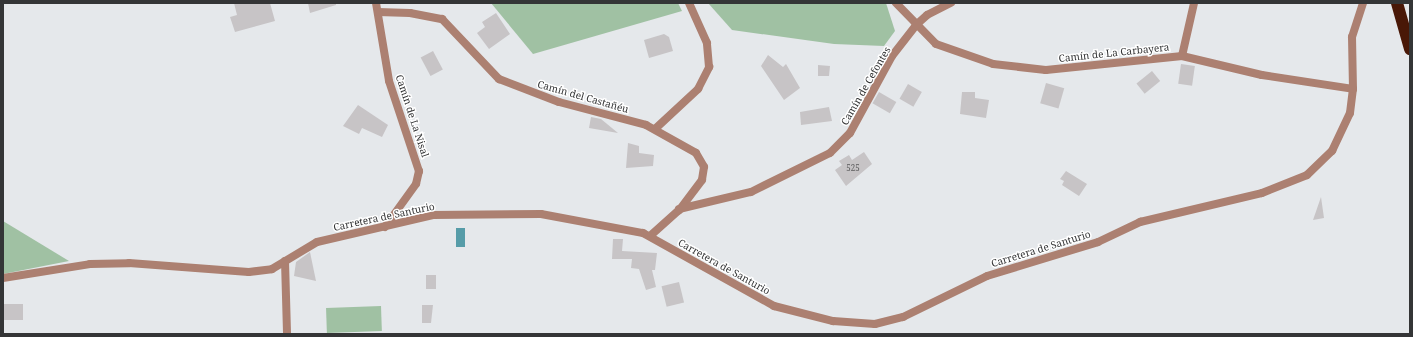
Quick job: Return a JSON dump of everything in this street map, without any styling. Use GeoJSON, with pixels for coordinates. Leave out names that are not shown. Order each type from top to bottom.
{"type":"FeatureCollection","features":[{"type":"Feature","properties":{"kind":"highway"},"geometry":{"type":"LineString","coordinates":[[1397,3],[1410,49]]}},
{"type":"Feature","properties":{"kind":"street","name":"Camín de La Nisal"},"geometry":{"type":"LineString","coordinates":[[376,3],[389,81],[419,171],[416,184],[385,227]]}},
{"type":"Feature","properties":{"kind":"street"},"geometry":{"type":"LineString","coordinates":[[655,129],[698,89],[709,67],[707,43],[689,3]]}},
{"type":"Feature","properties":{"kind":"street","name":"Camín de La Carbayera"},"geometry":{"type":"LineString","coordinates":[[896,3],[916,25],[947,50],[1023,68],[1046,70],[1182,56],[1262,75],[1353,89]]}},
{"type":"Feature","properties":{"kind":"street","name":"Camín de Cefontes"},"geometry":{"type":"LineString","coordinates":[[678,210],[751,192],[830,154],[850,133],[892,56],[916,25],[927,15],[951,3]]}},
{"type":"Feature","properties":{"kind":"street"},"geometry":{"type":"LineString","coordinates":[[1182,56],[1194,3]]}},
{"type":"Feature","properties":{"kind":"street","name":"Carretera de Santurio"},"geometry":{"type":"LineString","coordinates":[[3,278],[90,264],[121,263],[249,272],[272,269],[317,242],[433,215],[541,214],[650,236],[774,306],[833,321],[875,324],[903,317],[987,276],[1098,242],[1140,222],[1292,183],[1307,175],[1332,151],[1350,114],[1353,89],[1352,37],[1363,3]]}},
{"type":"Feature","properties":{"kind":"street","name":"Camín del Castañéu"},"geometry":{"type":"LineString","coordinates":[[378,12],[410,13],[442,19],[499,78],[559,102],[655,129],[688,147],[704,168],[702,180],[678,210],[650,236]]}},
{"type":"Feature","properties":{"kind":"street"},"geometry":{"type":"LineString","coordinates":[[285,261],[287,334]]}},
{"type":"Feature","properties":{"kind":"green space"},"geometry":{"type":"Polygon","coordinates":[[[491,3],[678,3],[682,11],[533,54],[491,3]]]}},
{"type":"Feature","properties":{"kind":"green space"},"geometry":{"type":"Polygon","coordinates":[[[708,3],[886,3],[895,31],[884,46],[834,44],[732,30],[708,3]]]}},
{"type":"Feature","properties":{"kind":"green space"},"geometry":{"type":"Polygon","coordinates":[[[3,221],[69,261],[3,274],[3,221]]]}},
{"type":"Feature","properties":{"kind":"green space"},"geometry":{"type":"Polygon","coordinates":[[[381,306],[382,331],[327,333],[326,308],[381,306]]]}},
{"type":"Feature","properties":{"kind":"water"},"geometry":{"type":"Polygon","coordinates":[[[456,228],[465,228],[465,247],[456,247],[456,228]]]}},
{"type":"Feature","properties":{"kind":"building"},"geometry":{"type":"Polygon","coordinates":[[[234,3],[270,3],[275,21],[235,32],[230,17],[237,15],[234,3]]]}},
{"type":"Feature","properties":{"kind":"building"},"geometry":{"type":"Polygon","coordinates":[[[308,3],[336,3],[336,5],[310,13],[308,3]]]}},
{"type":"Feature","properties":{"kind":"building"},"geometry":{"type":"Polygon","coordinates":[[[496,13],[510,34],[489,49],[477,33],[485,27],[482,22],[496,13]]]}},
{"type":"Feature","properties":{"kind":"building"},"geometry":{"type":"Polygon","coordinates":[[[664,34],[669,37],[673,51],[649,58],[644,40],[664,34]]]}},
{"type":"Feature","properties":{"kind":"building"},"geometry":{"type":"Polygon","coordinates":[[[433,51],[443,70],[430,76],[421,58],[433,51]]]}},
{"type":"Feature","properties":{"kind":"building"},"geometry":{"type":"Polygon","coordinates":[[[768,55],[783,67],[786,64],[800,88],[784,100],[761,66],[768,55]]]}},
{"type":"Feature","properties":{"kind":"building"},"geometry":{"type":"Polygon","coordinates":[[[1181,64],[1195,66],[1192,86],[1178,84],[1181,64]]]}},
{"type":"Feature","properties":{"kind":"building"},"geometry":{"type":"Polygon","coordinates":[[[818,65],[830,66],[829,76],[818,76],[818,65]]]}},
{"type":"Feature","properties":{"kind":"building"},"geometry":{"type":"Polygon","coordinates":[[[1152,71],[1160,81],[1145,94],[1136,84],[1152,71]]]}},
{"type":"Feature","properties":{"kind":"building"},"geometry":{"type":"Polygon","coordinates":[[[1046,83],[1064,88],[1058,108],[1040,103],[1046,83]]]}},
{"type":"Feature","properties":{"kind":"building"},"geometry":{"type":"Polygon","coordinates":[[[908,84],[922,92],[913,107],[900,99],[908,84]]]}},
{"type":"Feature","properties":{"kind":"building"},"geometry":{"type":"Polygon","coordinates":[[[879,92],[896,102],[890,113],[872,103],[879,92]]]}},
{"type":"Feature","properties":{"kind":"building"},"geometry":{"type":"Polygon","coordinates":[[[962,92],[975,92],[975,98],[989,100],[986,118],[960,114],[962,92]]]}},
{"type":"Feature","properties":{"kind":"building"},"geometry":{"type":"Polygon","coordinates":[[[358,105],[388,125],[382,137],[362,128],[359,134],[343,126],[358,105]]]}},
{"type":"Feature","properties":{"kind":"building"},"geometry":{"type":"Polygon","coordinates":[[[829,107],[832,121],[801,125],[800,112],[829,107]]]}},
{"type":"Feature","properties":{"kind":"building"},"geometry":{"type":"Polygon","coordinates":[[[591,117],[601,119],[618,133],[589,128],[591,117]]]}},
{"type":"Feature","properties":{"kind":"building"},"geometry":{"type":"Polygon","coordinates":[[[628,143],[639,146],[639,153],[654,155],[653,166],[626,168],[628,143]]]}},
{"type":"Feature","properties":{"kind":"building"},"geometry":{"type":"Polygon","coordinates":[[[864,152],[872,164],[846,186],[835,170],[842,165],[839,161],[849,155],[852,160],[864,152]]]}},
{"type":"Feature","properties":{"kind":"building"},"geometry":{"type":"Polygon","coordinates":[[[1066,171],[1087,184],[1079,196],[1062,185],[1064,181],[1060,179],[1066,171]]]}},
{"type":"Feature","properties":{"kind":"building"},"geometry":{"type":"Polygon","coordinates":[[[1321,197],[1324,218],[1313,220],[1321,197]]]}},
{"type":"Feature","properties":{"kind":"building"},"geometry":{"type":"Polygon","coordinates":[[[613,239],[623,239],[622,251],[657,253],[655,270],[652,270],[656,287],[646,290],[639,269],[631,268],[632,259],[612,259],[613,239]]]}},
{"type":"Feature","properties":{"kind":"building"},"geometry":{"type":"Polygon","coordinates":[[[310,252],[316,281],[294,276],[296,262],[310,252]]]}},
{"type":"Feature","properties":{"kind":"building"},"geometry":{"type":"Polygon","coordinates":[[[426,275],[436,275],[436,289],[426,289],[426,275]]]}},
{"type":"Feature","properties":{"kind":"building"},"geometry":{"type":"Polygon","coordinates":[[[679,282],[684,302],[667,307],[662,286],[679,282]]]}},
{"type":"Feature","properties":{"kind":"building"},"geometry":{"type":"Polygon","coordinates":[[[3,304],[23,304],[23,320],[3,320],[3,304]]]}},
{"type":"Feature","properties":{"kind":"building"},"geometry":{"type":"Polygon","coordinates":[[[422,305],[433,305],[431,323],[422,323],[422,305]]]}}]}
